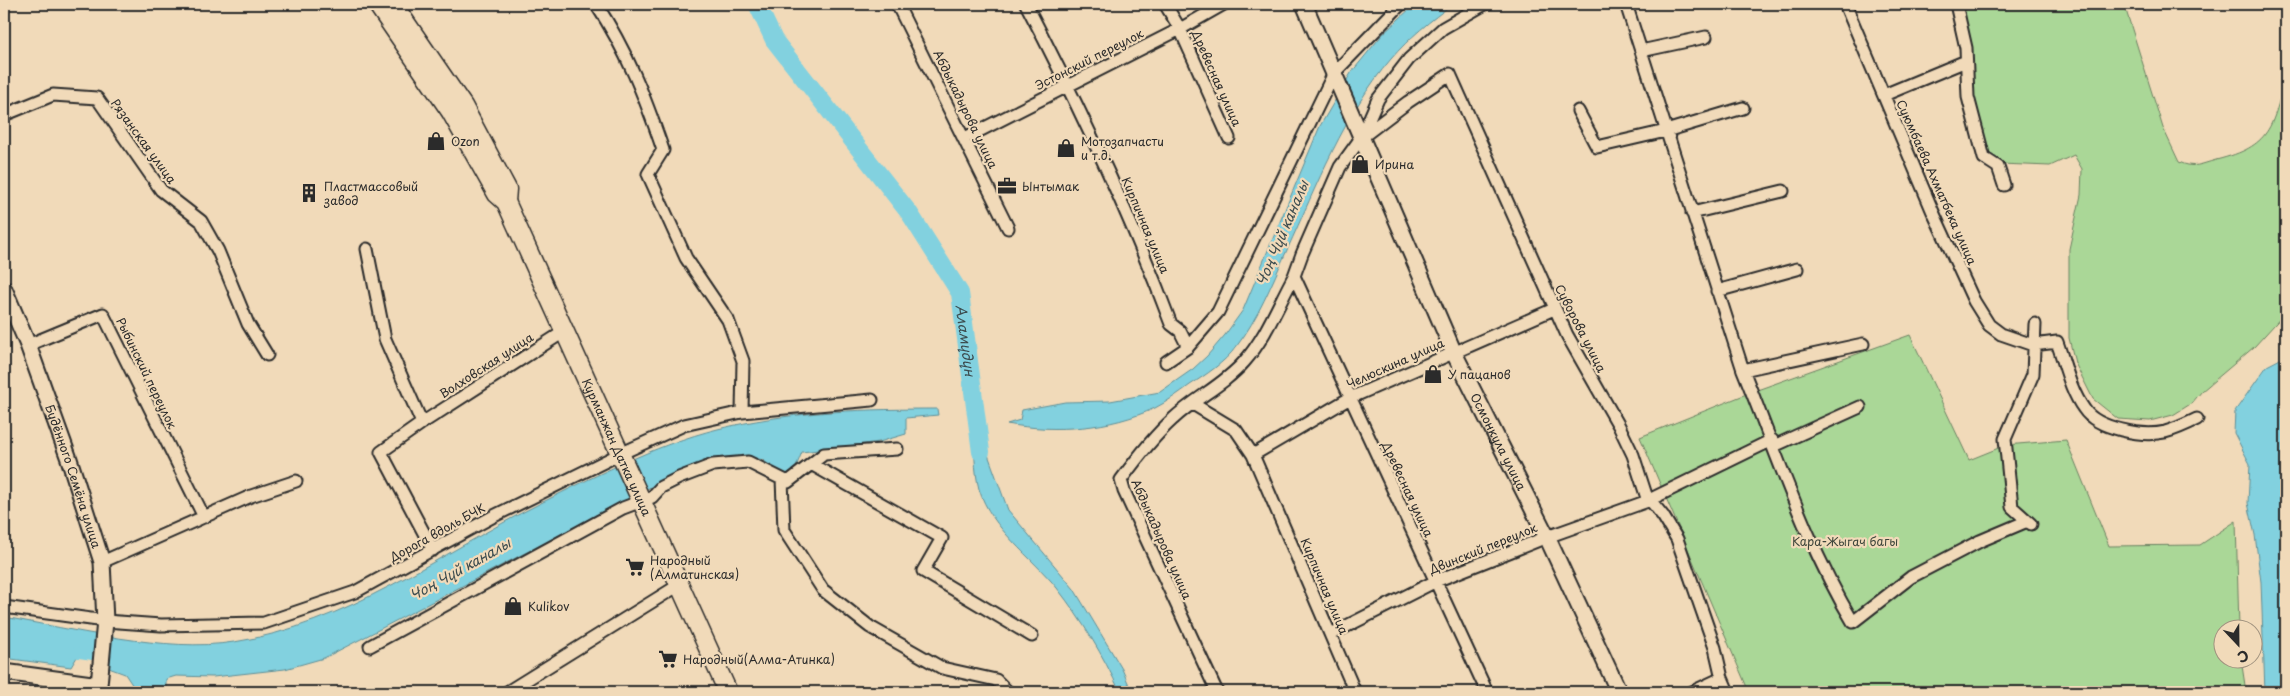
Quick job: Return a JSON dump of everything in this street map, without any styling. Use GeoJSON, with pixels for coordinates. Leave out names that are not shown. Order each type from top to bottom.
{"type":"FeatureCollection","features":[{"type":"Feature","properties":{"kind":"main road","name":"Курманжан Датка улица"},"geometry":{"type":"LineString","coordinates":[[385,5],[451,112],[497,194],[506,202],[728,692]]}},
{"type":"Feature","properties":{"kind":"street"},"geometry":{"type":"LineString","coordinates":[[596,4],[618,38],[647,104],[663,150],[648,174],[657,196],[686,258],[728,320],[743,361],[742,412]]}},
{"type":"Feature","properties":{"kind":"street","name":"Абдыкадырова улица"},"geometry":{"type":"LineString","coordinates":[[896,4],[965,138],[1008,228]]}},
{"type":"Feature","properties":{"kind":"street","name":"Кирпичная улица"},"geometry":{"type":"LineString","coordinates":[[1026,4],[1068,84],[1141,244],[1171,324],[1180,331],[1188,347]]}},
{"type":"Feature","properties":{"kind":"street","name":"Древесная улица"},"geometry":{"type":"LineString","coordinates":[[1165,4],[1180,29],[1229,138]]}},
{"type":"Feature","properties":{"kind":"street","name":"Эстонский переулок"},"geometry":{"type":"LineString","coordinates":[[965,138],[1068,84],[1180,29],[1224,4]]}},
{"type":"Feature","properties":{"kind":"street","name":"Осмонкула улица"},"geometry":{"type":"LineString","coordinates":[[1304,4],[1454,353],[1547,537],[1619,692]]}},
{"type":"Feature","properties":{"kind":"street"},"geometry":{"type":"LineString","coordinates":[[1166,362],[1188,347],[1218,312],[1335,76],[1401,4]]}},
{"type":"Feature","properties":{"kind":"street"},"geometry":{"type":"LineString","coordinates":[[1359,134],[1378,99],[1409,59],[1443,28],[1485,4]]}},
{"type":"Feature","properties":{"kind":"street"},"geometry":{"type":"LineString","coordinates":[[1626,4],[1743,370],[1806,526],[1840,600],[1854,622],[1911,577],[1980,541],[2028,524],[2012,507],[2005,439],[2033,374],[2035,324]]}},
{"type":"Feature","properties":{"kind":"street","name":"Суюмбаева Ахматбека улица"},"geometry":{"type":"LineString","coordinates":[[1845,4],[1933,212],[1974,301],[1989,325],[2001,334],[2033,345],[2057,342],[2076,395],[2084,411],[2096,423],[2126,431],[2163,432],[2197,419]]}},
{"type":"Feature","properties":{"kind":"street"},"geometry":{"type":"LineString","coordinates":[[1956,4],[1966,61],[1968,97],[1984,158],[1998,166],[2004,185]]}},
{"type":"Feature","properties":{"kind":"street"},"geometry":{"type":"LineString","coordinates":[[1641,51],[1706,37]]}},
{"type":"Feature","properties":{"kind":"street"},"geometry":{"type":"LineString","coordinates":[[1884,95],[1966,61]]}},
{"type":"Feature","properties":{"kind":"street","name":"Суворова улица"},"geometry":{"type":"LineString","coordinates":[[1359,134],[1450,74],[1554,309],[1602,399],[1619,426],[1633,455],[1650,500],[1664,516],[1677,539],[1715,648],[1722,678],[1728,692]]}},
{"type":"Feature","properties":{"kind":"street","name":"Рязанская улица"},"geometry":{"type":"LineString","coordinates":[[4,115],[53,95],[97,98],[161,190],[200,221],[218,250],[248,324],[267,355]]}},
{"type":"Feature","properties":{"kind":"street"},"geometry":{"type":"LineString","coordinates":[[1578,111],[1597,147],[1666,131],[1743,108]]}},
{"type":"Feature","properties":{"kind":"street","name":"Абдыкадырова улица"},"geometry":{"type":"LineString","coordinates":[[1217,692],[1124,491],[1121,480],[1141,453],[1174,418],[1244,362],[1260,341],[1294,276],[1340,167],[1359,134]]}},
{"type":"Feature","properties":{"kind":"street"},"geometry":{"type":"LineString","coordinates":[[1692,213],[1784,191]]}},
{"type":"Feature","properties":{"kind":"street"},"geometry":{"type":"LineString","coordinates":[[367,249],[384,339],[422,423]]}},
{"type":"Feature","properties":{"kind":"street"},"geometry":{"type":"LineString","coordinates":[[1718,291],[1797,269]]}},
{"type":"Feature","properties":{"kind":"street","name":"Древесная улица"},"geometry":{"type":"LineString","coordinates":[[1294,276],[1487,692]]}},
{"type":"Feature","properties":{"kind":"street","name":"Будённого Семёна улица"},"geometry":{"type":"LineString","coordinates":[[4,289],[28,345],[69,459],[102,562],[104,624],[99,683]]}},
{"type":"Feature","properties":{"kind":"street","name":"Челюскина улица"},"geometry":{"type":"LineString","coordinates":[[1253,455],[1350,398],[1554,309]]}},
{"type":"Feature","properties":{"kind":"street","name":"Рыбинский переулок"},"geometry":{"type":"LineString","coordinates":[[28,345],[102,314],[204,517]]}},
{"type":"Feature","properties":{"kind":"street","name":"Волховская улица"},"geometry":{"type":"LineString","coordinates":[[433,550],[381,452],[422,423],[565,331]]}},
{"type":"Feature","properties":{"kind":"street"},"geometry":{"type":"LineString","coordinates":[[1743,370],[1863,344]]}},
{"type":"Feature","properties":{"kind":"street","name":"Дорога вдоль БЧК"},"geometry":{"type":"LineString","coordinates":[[4,607],[104,624],[264,623],[356,592],[494,516],[684,425],[742,412],[872,400]]}},
{"type":"Feature","properties":{"kind":"street","name":"Кирпичная улица"},"geometry":{"type":"LineString","coordinates":[[1193,404],[1236,430],[1253,455],[1355,692]]}},
{"type":"Feature","properties":{"kind":"street","name":"Двинский переулок"},"geometry":{"type":"LineString","coordinates":[[1331,634],[1436,582],[1547,537],[1650,500],[1773,443],[1860,407]]}},
{"type":"Feature","properties":{"kind":"street"},"geometry":{"type":"LineString","coordinates":[[370,646],[614,513],[652,496],[661,487],[713,465],[748,462],[788,482],[824,454],[897,449]]}},
{"type":"Feature","properties":{"kind":"street"},"geometry":{"type":"LineString","coordinates":[[811,464],[942,538],[923,571],[1032,636]]}},
{"type":"Feature","properties":{"kind":"street"},"geometry":{"type":"LineString","coordinates":[[782,479],[784,530],[823,590],[870,627],[942,668],[996,680],[1008,692]]}},
{"type":"Feature","properties":{"kind":"street"},"geometry":{"type":"LineString","coordinates":[[102,562],[251,496],[296,482]]}},
{"type":"Feature","properties":{"kind":"street"},"geometry":{"type":"LineString","coordinates":[[507,692],[679,585]]}},
{"type":"Feature","properties":{"kind":"street"},"geometry":{"type":"LineString","coordinates":[[4,672],[99,683]]}},
{"type":"Feature","properties":{"kind":"street"},"geometry":{"type":"LineString","coordinates":[[1692,692],[1722,678]]}},
{"type":"Feature","properties":{"kind":"green space"},"geometry":{"type":"Polygon","coordinates":[[[1961,4],[2124,4],[2163,128],[2179,162],[2184,164],[2202,164],[2235,154],[2259,141],[2267,132],[2272,121],[2286,75],[2286,312],[2254,347],[2202,391],[2192,403],[2173,415],[2150,421],[2118,419],[2093,399],[2075,363],[2069,338],[2069,249],[2081,195],[2082,169],[2074,155],[2050,166],[2000,164],[1984,146],[1972,101],[1961,4]]]}},
{"type":"Feature","properties":{"kind":"green space","name":"Кара-Жыгач багы"},"geometry":{"type":"Polygon","coordinates":[[[1910,335],[1969,460],[2006,445],[2066,440],[2109,546],[2200,545],[2236,521],[2239,618],[2212,618],[2212,668],[2242,668],[2246,692],[1749,692],[1640,437],[1749,393],[1910,335]]]}},
{"type":"Feature","properties":{"kind":"water"},"geometry":{"type":"Polygon","coordinates":[[[1415,4],[1453,4],[1420,30],[1398,51],[1374,80],[1359,103],[1345,126],[1309,200],[1258,313],[1244,336],[1226,358],[1164,403],[1120,421],[1101,425],[1063,428],[1026,427],[1007,424],[1020,420],[1022,410],[1065,402],[1110,401],[1160,392],[1193,369],[1207,356],[1243,310],[1320,126],[1351,73],[1382,35],[1415,4]]]}},
{"type":"Feature","properties":{"kind":"water"},"geometry":{"type":"Polygon","coordinates":[[[2286,356],[2286,692],[2265,692],[2261,582],[2255,535],[2248,503],[2250,464],[2234,433],[2235,411],[2267,366],[2286,356]]]}},
{"type":"Feature","properties":{"kind":"water"},"geometry":{"type":"Polygon","coordinates":[[[937,409],[938,415],[906,418],[906,434],[879,442],[802,452],[794,472],[788,474],[776,471],[763,460],[755,458],[734,460],[666,479],[324,658],[285,669],[213,677],[176,676],[166,679],[166,692],[137,692],[125,674],[106,667],[108,654],[80,652],[71,667],[4,658],[4,617],[119,638],[179,644],[208,645],[234,642],[275,633],[315,620],[353,604],[561,493],[633,459],[682,440],[731,426],[782,417],[859,410],[937,409]]]}},
{"type":"Feature","properties":{"kind":"water"},"geometry":{"type":"Polygon","coordinates":[[[973,428],[984,429],[986,449],[1008,510],[1074,589],[1122,669],[1132,692],[1120,692],[1092,638],[1066,600],[1047,576],[1002,530],[993,517],[977,482],[973,428]]]}},
{"type":"Feature","properties":{"kind":"waterway","name":"Аламүдүн"},"geometry":{"type":"LineString","coordinates":[[757,4],[774,40],[910,214],[960,293],[981,452]]}},
{"type":"Feature","properties":{"kind":"waterway","name":"Чоң Чүй каналы"},"geometry":{"type":"LineString","coordinates":[[66,651],[106,657]]}},
{"type":"Feature","properties":{"kind":"place","name":"Ozon"},"geometry":{"type":"Point","coordinates":[436,141]}},
{"type":"Feature","properties":{"kind":"place","name":"Мотозапчасти и т.д."},"geometry":{"type":"Point","coordinates":[1066,148]}},
{"type":"Feature","properties":{"kind":"place","name":"Ирина"},"geometry":{"type":"Point","coordinates":[1360,164]}},
{"type":"Feature","properties":{"kind":"place","name":"Ынтымак"},"geometry":{"type":"Point","coordinates":[1007,186]}},
{"type":"Feature","properties":{"kind":"place","name":"Пластмассовый завод"},"geometry":{"type":"Point","coordinates":[309,193]}},
{"type":"Feature","properties":{"kind":"place","name":"У пацанов"},"geometry":{"type":"Point","coordinates":[1433,374]}},
{"type":"Feature","properties":{"kind":"place","name":"Народный (Алматинская)"},"geometry":{"type":"Point","coordinates":[635,567]}},
{"type":"Feature","properties":{"kind":"place","name":"Kulikov"},"geometry":{"type":"Point","coordinates":[513,606]}},
{"type":"Feature","properties":{"kind":"place","name":"Народный(Алма-Атинка)"},"geometry":{"type":"Point","coordinates":[668,659]}}]}
